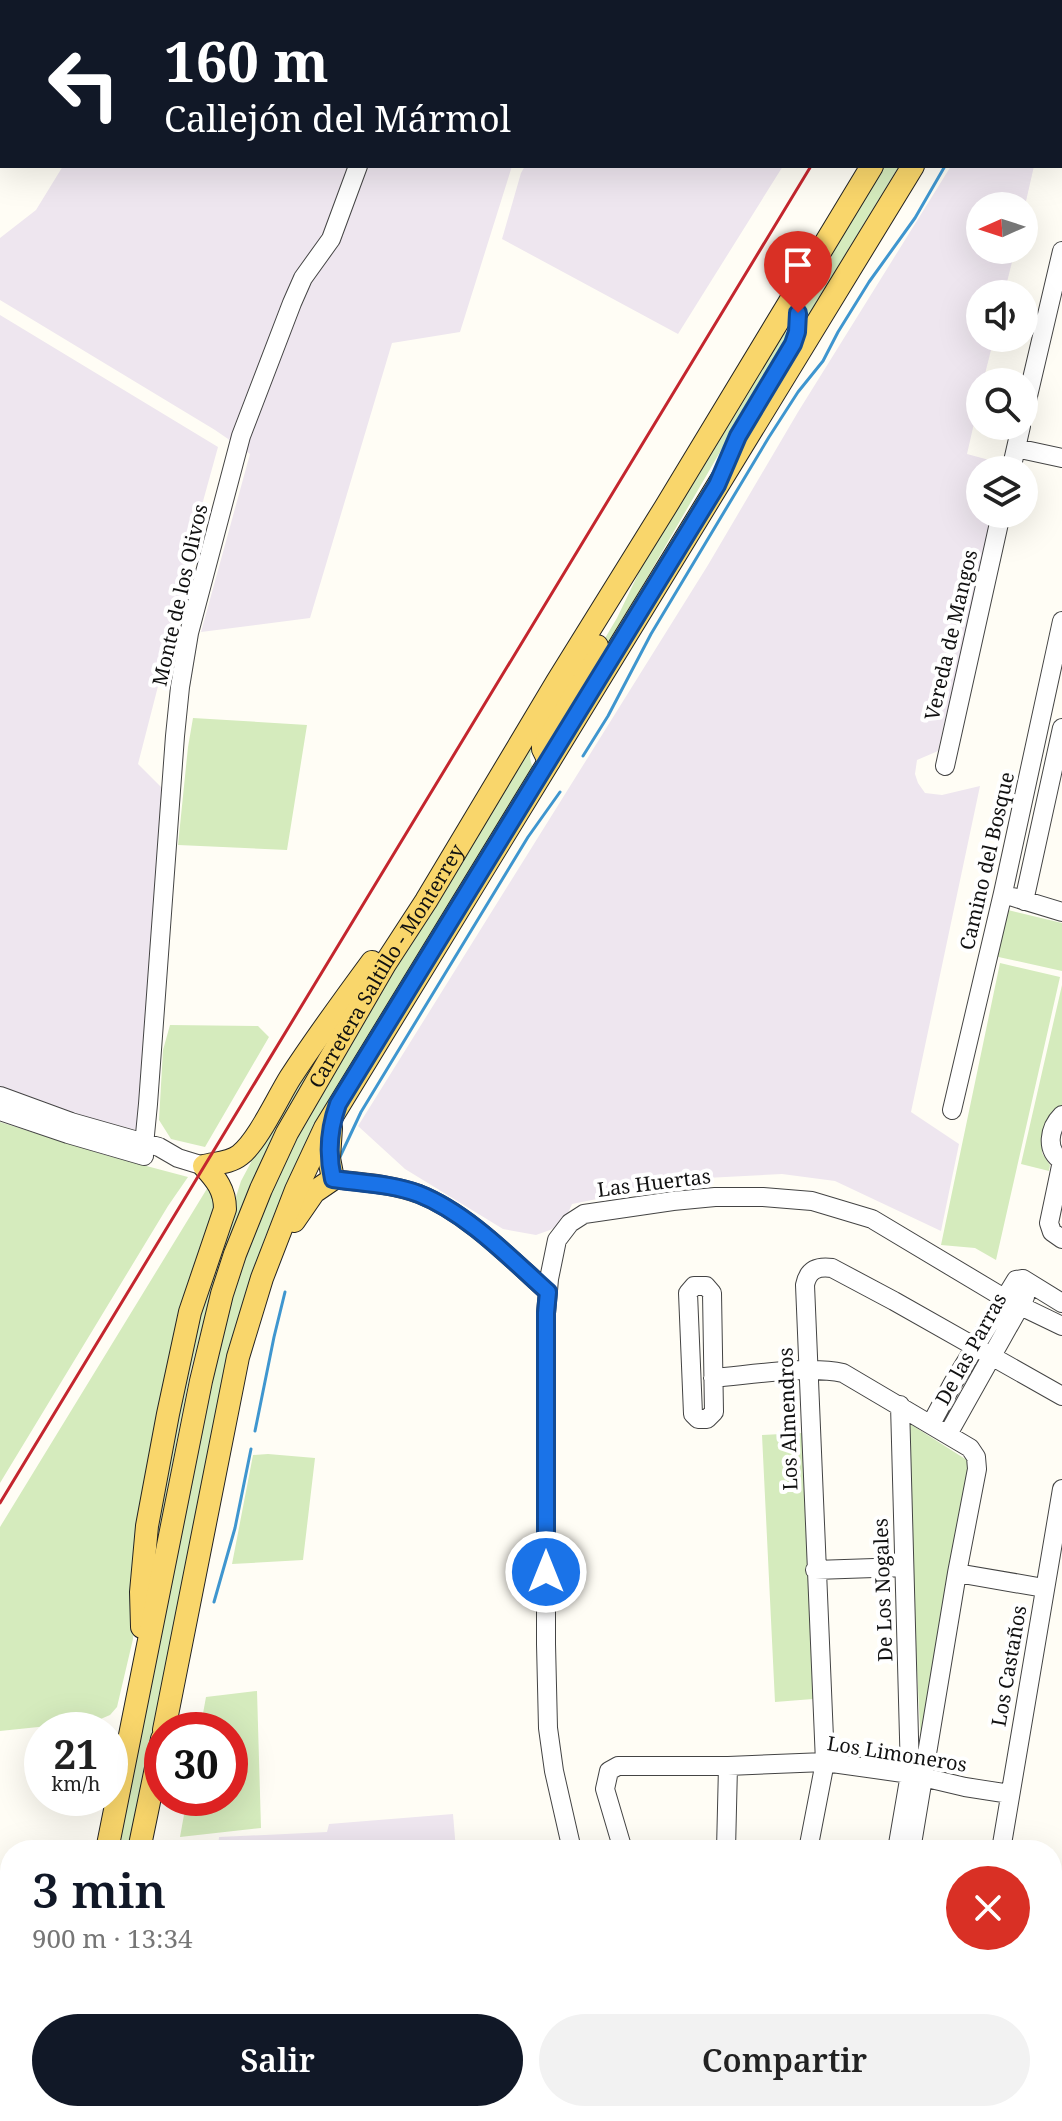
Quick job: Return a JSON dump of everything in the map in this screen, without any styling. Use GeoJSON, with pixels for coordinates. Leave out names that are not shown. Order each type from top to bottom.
{"type":"FeatureCollection","features":[{"type":"Feature","properties":{"kind":"main road","name":"Carretera Saltillo - Monterrey"},"geometry":{"type":"LineString","coordinates":[[109,1840],[201,1381],[222,1294],[250,1215],[287,1133],[370,991],[871,168]]}},
{"type":"Feature","properties":{"kind":"main road","name":"Carretera Saltillo - Monterrey"},"geometry":{"type":"LineString","coordinates":[[168,1712],[232,1383],[249,1317],[296,1190],[325,1128],[912,168]]}},
{"type":"Feature","properties":{"kind":"main road"},"geometry":{"type":"LineString","coordinates":[[717,485],[738,436],[793,344],[798,320],[796,308],[789,303]]}},
{"type":"Feature","properties":{"kind":"main road"},"geometry":{"type":"LineString","coordinates":[[549,761],[543,749],[543,734],[613,619],[665,508]]}},
{"type":"Feature","properties":{"kind":"main road"},"geometry":{"type":"LineString","coordinates":[[145,1654],[141,1592],[147,1526],[190,1312],[225,1209],[220,1185],[204,1166],[241,1154],[255,1137],[323,1028],[391,939],[413,922]]}},
{"type":"Feature","properties":{"kind":"main road"},"geometry":{"type":"LineString","coordinates":[[262,1278],[302,1208],[314,1192],[333,1179],[329,1144],[338,1104]]}},
{"type":"Feature","properties":{"kind":"main road"},"geometry":{"type":"LineString","coordinates":[[141,1840],[146,1816]]}},
{"type":"Feature","properties":{"kind":"street","name":"Monte de los Olivos"},"geometry":{"type":"LineString","coordinates":[[144,1150],[175,736],[189,633],[241,436],[261,380],[303,278],[331,239],[357,168]]}},
{"type":"Feature","properties":{"kind":"street"},"geometry":{"type":"LineString","coordinates":[[1035,368],[1062,251]]}},
{"type":"Feature","properties":{"kind":"street"},"geometry":{"type":"LineString","coordinates":[[1014,456],[1018,440]]}},
{"type":"Feature","properties":{"kind":"street"},"geometry":{"type":"LineString","coordinates":[[1016,448],[1062,458]]}},
{"type":"Feature","properties":{"kind":"street","name":"Vereda de Mangos"},"geometry":{"type":"LineString","coordinates":[[945,766],[998,528]]}},
{"type":"Feature","properties":{"kind":"street","name":"Camino del Bosque"},"geometry":{"type":"LineString","coordinates":[[952,1110],[1062,621]]}},
{"type":"Feature","properties":{"kind":"street"},"geometry":{"type":"LineString","coordinates":[[1024,901],[1062,728]]}},
{"type":"Feature","properties":{"kind":"street"},"geometry":{"type":"LineString","coordinates":[[1003,893],[1062,912]]}},
{"type":"Feature","properties":{"kind":"street"},"geometry":{"type":"LineString","coordinates":[[0,1096],[144,1150]]}},
{"type":"Feature","properties":{"kind":"street"},"geometry":{"type":"LineString","coordinates":[[0,1111],[68,1134],[144,1150],[159,1147],[178,1158],[204,1166]]}},
{"type":"Feature","properties":{"kind":"street"},"geometry":{"type":"LineString","coordinates":[[1062,1115],[1055,1123],[1050,1147],[1053,1155],[1062,1161],[1049,1223],[1052,1232],[1062,1239]]}},
{"type":"Feature","properties":{"kind":"street"},"geometry":{"type":"LineString","coordinates":[[333,1179],[417,1194],[439,1204],[458,1215],[509,1256],[548,1292]]}},
{"type":"Feature","properties":{"kind":"street","name":"Las Huertas"},"geometry":{"type":"LineString","coordinates":[[570,1840],[548,1728],[546,1313],[557,1240],[570,1223],[584,1214],[610,1209],[715,1197],[812,1201],[872,1219],[1012,1302],[1062,1326]]}},
{"type":"Feature","properties":{"kind":"street","name":"Los Almendros"},"geometry":{"type":"LineString","coordinates":[[810,1840],[825,1762],[815,1570],[807,1276],[815,1269],[832,1268],[1062,1396]]}},
{"type":"Feature","properties":{"kind":"street","name":"De las Parras"},"geometry":{"type":"LineString","coordinates":[[931,1424],[975,1347],[1012,1302],[1024,1282],[1062,1303]]}},
{"type":"Feature","properties":{"kind":"street"},"geometry":{"type":"LineString","coordinates":[[694,1286],[706,1286],[712,1293],[713,1378],[714,1412],[707,1419],[698,1419],[693,1414],[689,1364],[688,1293],[694,1286]]}},
{"type":"Feature","properties":{"kind":"street","name":"De las Parras"},"geometry":{"type":"LineString","coordinates":[[948,1434],[992,1357],[1012,1302]]}},
{"type":"Feature","properties":{"kind":"street"},"geometry":{"type":"LineString","coordinates":[[713,1378],[831,1370],[843,1373],[948,1434],[970,1448],[976,1457],[977,1469],[917,1776],[900,1840]]}},
{"type":"Feature","properties":{"kind":"street","name":"De Los Nogales"},"geometry":{"type":"LineString","coordinates":[[900,1405],[904,1567],[917,1776]]}},
{"type":"Feature","properties":{"kind":"street","name":"Los Castaños"},"geometry":{"type":"LineString","coordinates":[[1003,1840],[1062,1489]]}},
{"type":"Feature","properties":{"kind":"street"},"geometry":{"type":"LineString","coordinates":[[815,1570],[904,1567]]}},
{"type":"Feature","properties":{"kind":"street"},"geometry":{"type":"LineString","coordinates":[[957,1573],[1044,1588]]}},
{"type":"Feature","properties":{"kind":"street","name":"Los Limoneros"},"geometry":{"type":"LineString","coordinates":[[620,1840],[605,1789],[609,1771],[618,1766],[825,1762],[1010,1794]]}},
{"type":"Feature","properties":{"kind":"street"},"geometry":{"type":"LineString","coordinates":[[726,1840],[728,1766]]}},
{"type":"Feature","properties":{"kind":"street"},"geometry":{"type":"LineString","coordinates":[[912,1840],[917,1776]]}},
{"type":"Feature","properties":{"kind":"shaded area"},"geometry":{"type":"Polygon","coordinates":[[[62,168],[511,168],[460,332],[392,343],[310,618],[201,632],[250,454],[0,300],[0,238],[36,210],[62,168]]]}},
{"type":"Feature","properties":{"kind":"shaded area"},"geometry":{"type":"Polygon","coordinates":[[[524,168],[782,168],[678,334],[502,239],[524,168]]]}},
{"type":"Feature","properties":{"kind":"shaded area"},"geometry":{"type":"Polygon","coordinates":[[[950,168],[1034,168],[1028,192],[966,192],[966,264],[1012,264],[1008,280],[966,280],[966,352],[990,352],[986,368],[966,368],[966,440],[970,440],[967,454],[974,456],[966,456],[966,528],[989,528],[938,751],[917,760],[915,774],[925,793],[942,795],[980,786],[911,1112],[959,1144],[941,1231],[835,1181],[782,1174],[706,1178],[620,1190],[572,1204],[564,1222],[536,1235],[503,1229],[405,1169],[358,1126],[708,565],[798,412],[950,168]]]}},
{"type":"Feature","properties":{"kind":"shaded area"},"geometry":{"type":"Polygon","coordinates":[[[0,315],[218,447],[186,563],[174,624],[138,764],[162,788],[140,1131],[71,1113],[0,1087],[0,315]]]}},
{"type":"Feature","properties":{"kind":"shaded area"},"geometry":{"type":"Polygon","coordinates":[[[453,1814],[455,1840],[219,1840],[219,1837],[327,1832],[329,1824],[453,1814]]]}},
{"type":"Feature","properties":{"kind":"green space"},"geometry":{"type":"Polygon","coordinates":[[[881,168],[898,168],[806,319],[807,311],[800,301],[881,168]]]}},
{"type":"Feature","properties":{"kind":"green space"},"geometry":{"type":"Polygon","coordinates":[[[782,330],[787,332],[785,340],[550,745],[548,734],[617,618],[654,541],[782,330]]]}},
{"type":"Feature","properties":{"kind":"green space"},"geometry":{"type":"Polygon","coordinates":[[[193,718],[307,725],[287,850],[178,845],[193,718]]]}},
{"type":"Feature","properties":{"kind":"green space"},"geometry":{"type":"Polygon","coordinates":[[[533,742],[530,758],[533,770],[295,1171],[265,1237],[243,1309],[161,1712],[144,1712],[144,1796],[135,1840],[119,1840],[124,1816],[128,1816],[128,1794],[207,1389],[250,1233],[312,1105],[533,742]]]}},
{"type":"Feature","properties":{"kind":"green space"},"geometry":{"type":"Polygon","coordinates":[[[1004,909],[1062,923],[1062,971],[994,956],[1004,909]]]}},
{"type":"Feature","properties":{"kind":"green space"},"geometry":{"type":"Polygon","coordinates":[[[1000,963],[1060,977],[996,1260],[975,1248],[941,1245],[1000,963]]]}},
{"type":"Feature","properties":{"kind":"green space"},"geometry":{"type":"Polygon","coordinates":[[[1062,985],[1062,1107],[1051,1114],[1042,1153],[1050,1165],[1049,1171],[1021,1164],[1062,985]]]}},
{"type":"Feature","properties":{"kind":"green space"},"geometry":{"type":"Polygon","coordinates":[[[349,1008],[282,1121],[257,1171],[212,1289],[191,1369],[148,1587],[148,1565],[197,1319],[241,1181],[330,1031],[349,1008]]]}},
{"type":"Feature","properties":{"kind":"green space"},"geometry":{"type":"Polygon","coordinates":[[[170,1025],[258,1026],[269,1037],[205,1147],[171,1139],[159,1120],[163,1050],[170,1025]]]}},
{"type":"Feature","properties":{"kind":"green space"},"geometry":{"type":"Polygon","coordinates":[[[0,1122],[188,1177],[0,1483],[0,1122]]]}},
{"type":"Feature","properties":{"kind":"green space"},"geometry":{"type":"Polygon","coordinates":[[[208,1187],[217,1206],[135,1611],[133,1639],[117,1707],[113,1712],[24,1712],[24,1728],[0,1731],[0,1527],[208,1187]]]}},
{"type":"Feature","properties":{"kind":"green space"},"geometry":{"type":"Polygon","coordinates":[[[904,1420],[970,1462],[921,1746],[904,1420]]]}},
{"type":"Feature","properties":{"kind":"green space"},"geometry":{"type":"Polygon","coordinates":[[[802,1433],[813,1699],[775,1702],[762,1435],[802,1433]]]}},
{"type":"Feature","properties":{"kind":"green space"},"geometry":{"type":"Polygon","coordinates":[[[253,1455],[315,1458],[303,1560],[232,1564],[253,1455]]]}},
{"type":"Feature","properties":{"kind":"green space"},"geometry":{"type":"Polygon","coordinates":[[[257,1691],[261,1828],[180,1837],[184,1816],[248,1816],[248,1712],[203,1712],[206,1697],[257,1691]]]}},
{"type":"Feature","properties":{"kind":"waterway"},"geometry":{"type":"LineString","coordinates":[[583,756],[651,634],[769,437],[798,392],[823,361],[869,282],[915,218],[944,168]]}},
{"type":"Feature","properties":{"kind":"waterway"},"geometry":{"type":"LineString","coordinates":[[339,1159],[361,1112],[528,837],[560,792]]}},
{"type":"Feature","properties":{"kind":"waterway"},"geometry":{"type":"LineString","coordinates":[[255,1431],[285,1292]]}},
{"type":"Feature","properties":{"kind":"waterway"},"geometry":{"type":"LineString","coordinates":[[214,1602],[235,1528],[251,1449]]}},
{"type":"Feature","properties":{"kind":"railway"},"geometry":{"type":"LineString","coordinates":[[0,1503],[810,168]]}},
{"type":"Feature","properties":{"kind":"route"},"geometry":{"type":"LineString","coordinates":[[546,1572],[548,1292],[509,1256],[458,1215],[439,1204],[392,1188],[333,1179],[329,1158],[331,1130],[338,1104],[717,485],[738,436],[793,344],[798,313]]}}]}
